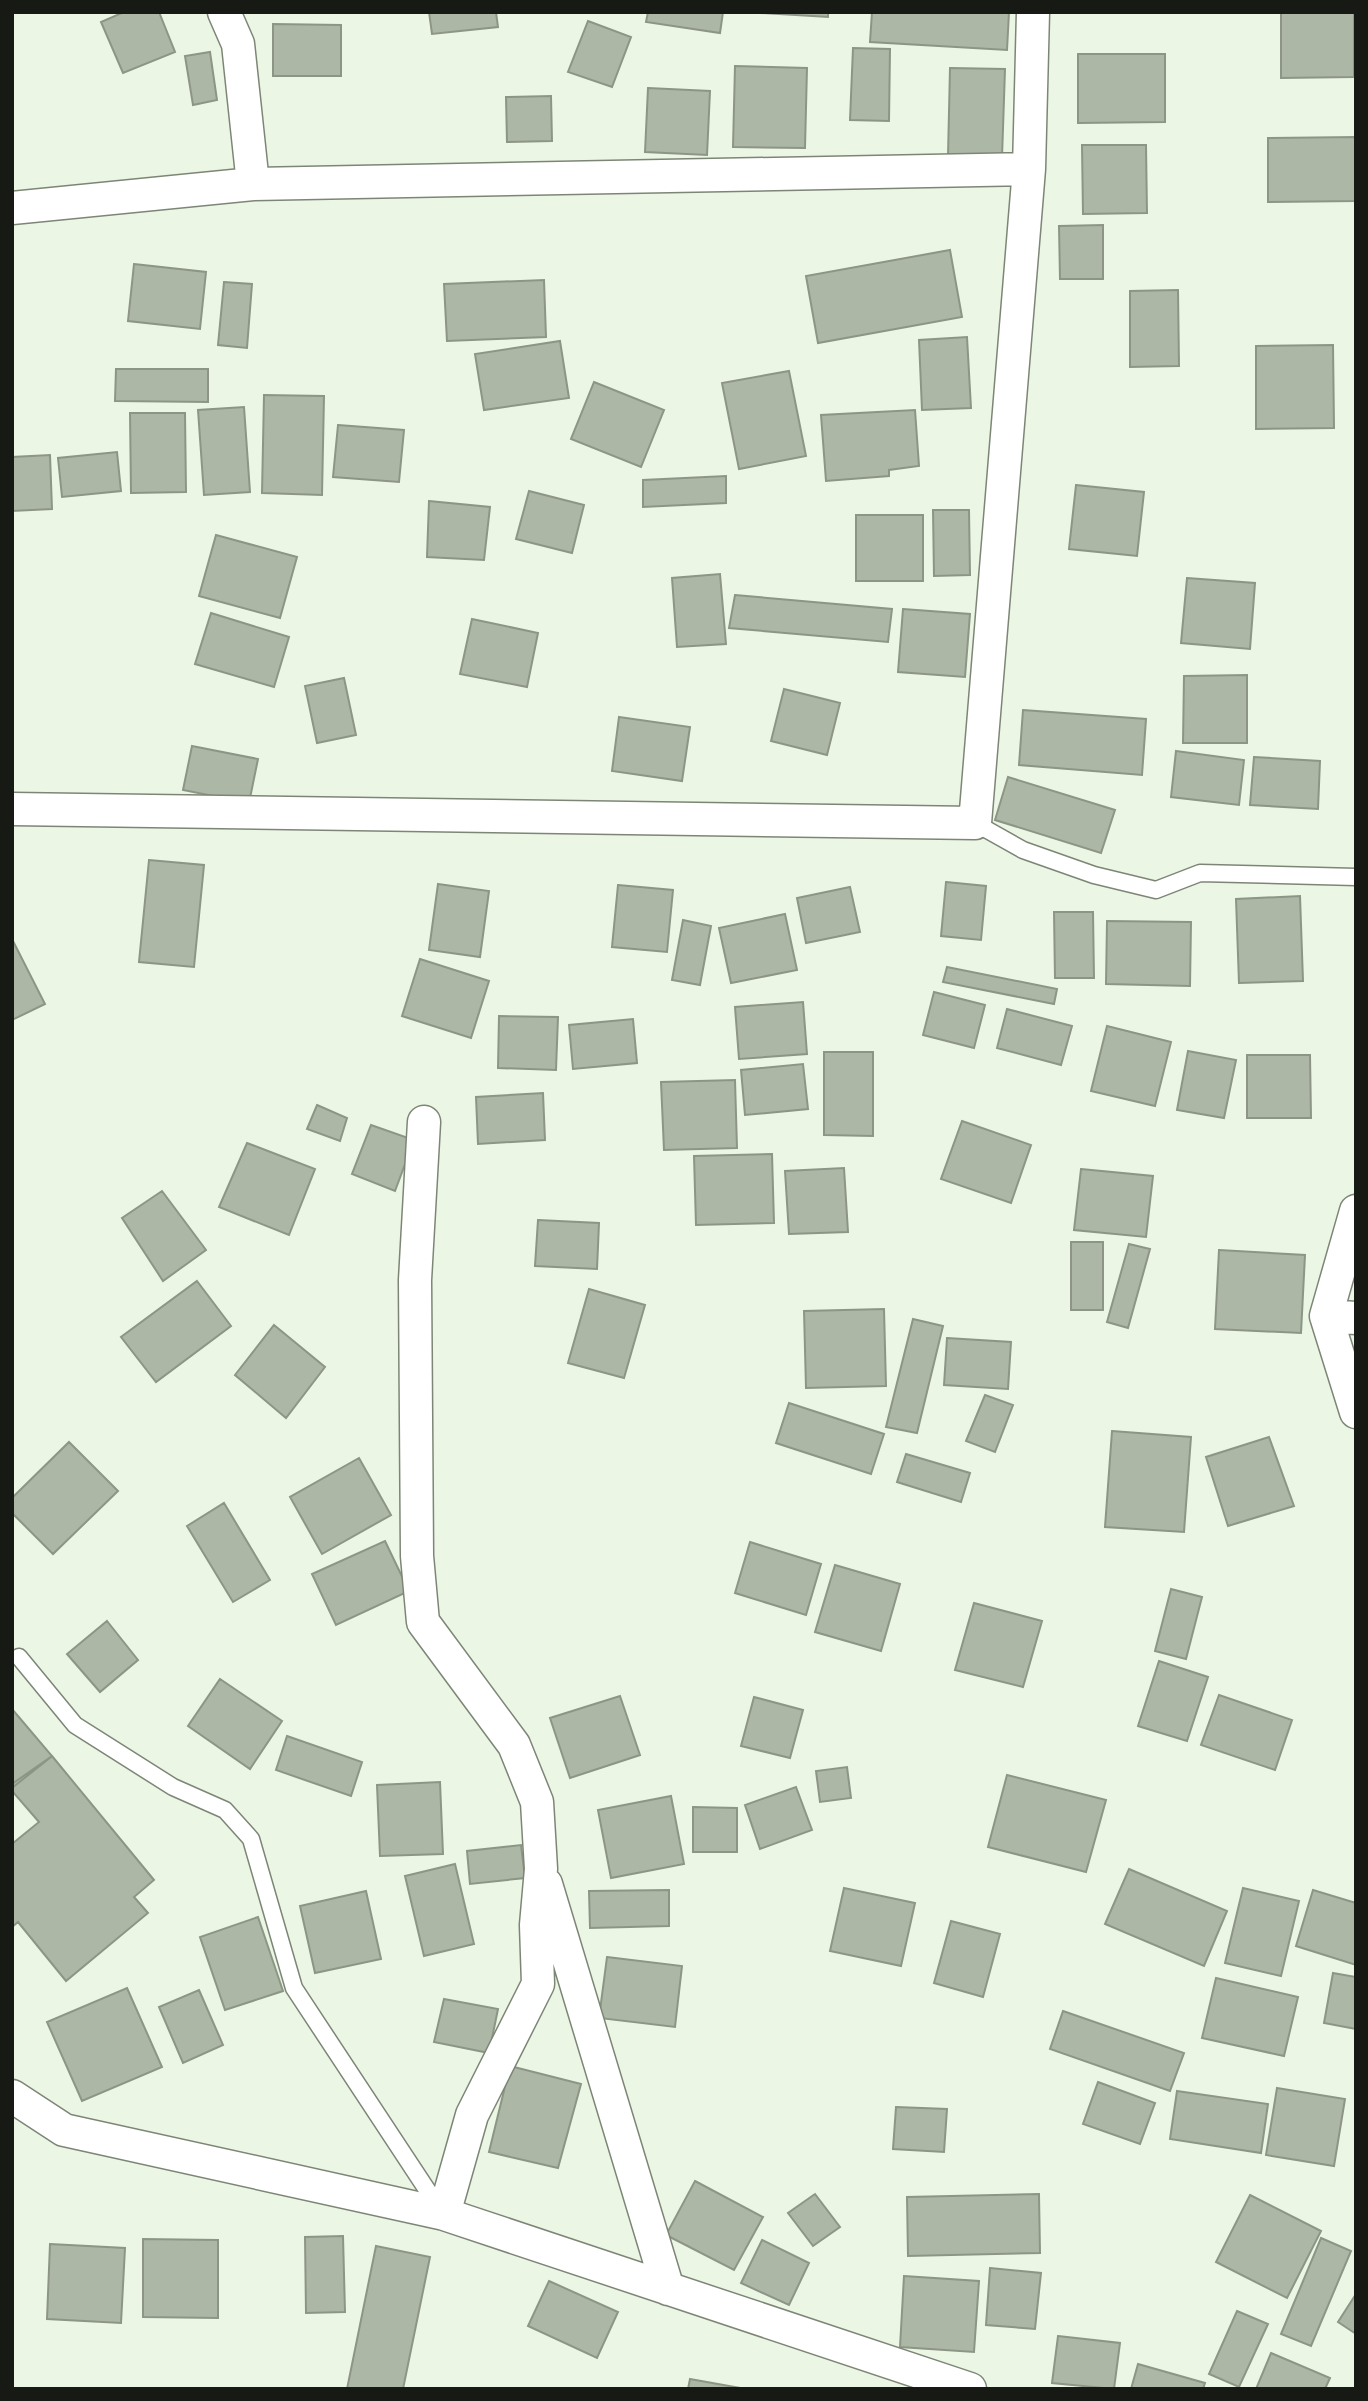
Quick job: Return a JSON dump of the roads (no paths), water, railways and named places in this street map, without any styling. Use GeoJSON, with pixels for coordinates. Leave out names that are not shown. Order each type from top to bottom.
{"type":"FeatureCollection","features":[{"type":"Feature","properties":{"kind":"street"},"geometry":{"type":"LineString","coordinates":[[224,12],[238,44],[253,184]]}},
{"type":"Feature","properties":{"kind":"street"},"geometry":{"type":"LineString","coordinates":[[12,809],[975,823],[1029,169],[1033,12]]}},
{"type":"Feature","properties":{"kind":"street"},"geometry":{"type":"LineString","coordinates":[[12,208],[253,184],[1029,169]]}},
{"type":"Feature","properties":{"kind":"street"},"geometry":{"type":"LineString","coordinates":[[424,1122],[415,1280],[417,1556],[423,1622],[514,1745],[537,1802],[541,1870],[536,1925],[538,1984],[472,2115],[444,2214]]}},
{"type":"Feature","properties":{"kind":"street"},"geometry":{"type":"LineString","coordinates":[[1356,1211],[1341,1317],[1356,1412]]}},
{"type":"Feature","properties":{"kind":"street"},"geometry":{"type":"LineString","coordinates":[[541,1870],[668,2288]]}},
{"type":"Feature","properties":{"kind":"street"},"geometry":{"type":"LineString","coordinates":[[12,2096],[64,2130],[444,2214],[970,2389]]}},
{"type":"Feature","properties":{"kind":"lane"},"geometry":{"type":"LineString","coordinates":[[975,823],[1023,850],[1094,875],[1156,890],[1200,873],[1356,877]]}},
{"type":"Feature","properties":{"kind":"lane"},"geometry":{"type":"LineString","coordinates":[[19,1657],[75,1725],[173,1787],[225,1810],[251,1839],[294,1989],[444,2214]]}}]}
